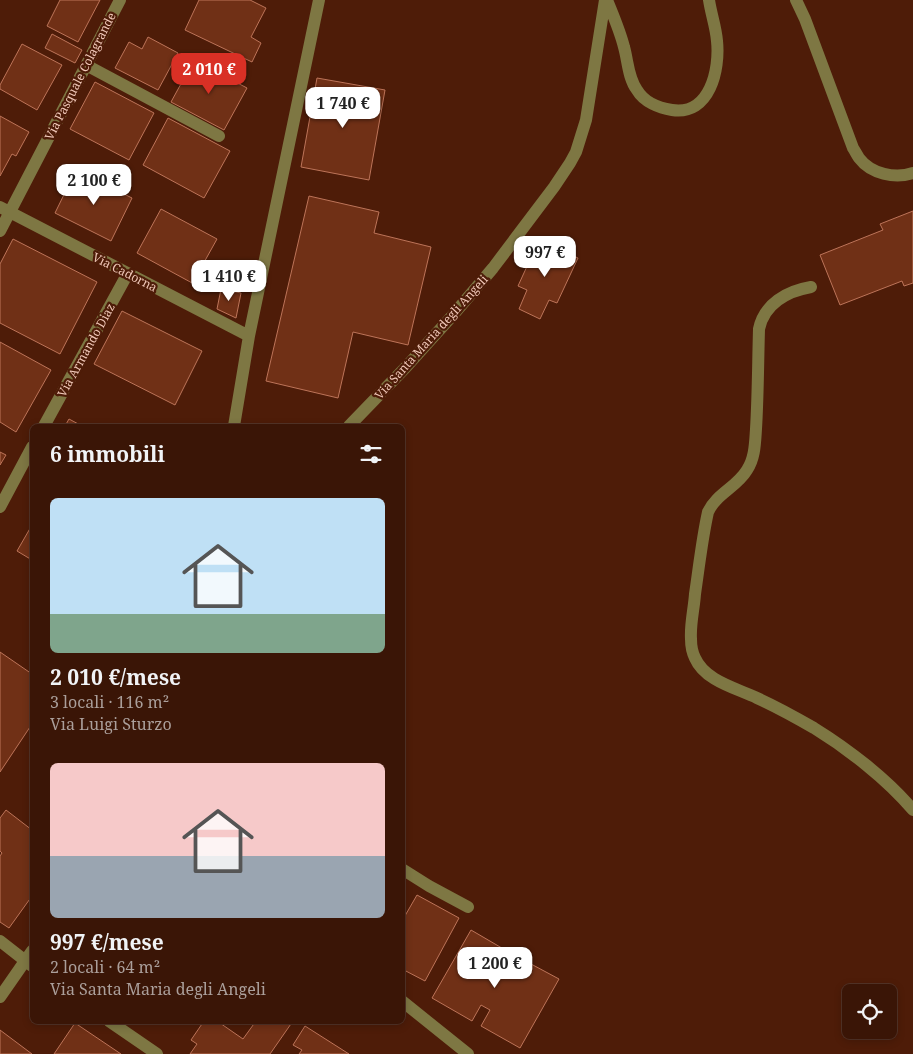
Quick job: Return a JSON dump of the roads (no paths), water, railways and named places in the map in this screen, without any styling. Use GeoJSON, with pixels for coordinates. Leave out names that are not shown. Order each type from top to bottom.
{"type":"FeatureCollection","features":[{"type":"Feature","properties":{"kind":"street","name":"Via Pasquale Colagrande"},"geometry":{"type":"LineString","coordinates":[[0,231],[5,210],[120,0]]}},
{"type":"Feature","properties":{"kind":"street"},"geometry":{"type":"LineString","coordinates":[[234,424],[249,336],[319,0]]}},
{"type":"Feature","properties":{"kind":"street"},"geometry":{"type":"LineString","coordinates":[[606,0],[620,33],[636,90],[641,96],[654,104],[678,111],[698,104],[708,93],[713,80],[717,40],[709,0]]}},
{"type":"Feature","properties":{"kind":"street","name":"Via Santa Maria degli Angeli"},"geometry":{"type":"LineString","coordinates":[[351,424],[427,344],[493,268],[570,163],[576,152],[586,120],[606,0]]}},
{"type":"Feature","properties":{"kind":"street"},"geometry":{"type":"LineString","coordinates":[[796,0],[805,19],[853,148],[860,159],[868,167],[887,175],[897,176],[913,173]]}},
{"type":"Feature","properties":{"kind":"street"},"geometry":{"type":"LineString","coordinates":[[86,65],[219,136]]}},
{"type":"Feature","properties":{"kind":"street","name":"Via Cadorna"},"geometry":{"type":"LineString","coordinates":[[5,210],[249,336]]}},
{"type":"Feature","properties":{"kind":"street","name":"Via Armando Diaz"},"geometry":{"type":"LineString","coordinates":[[45,424],[128,273]]}},
{"type":"Feature","properties":{"kind":"street"},"geometry":{"type":"LineString","coordinates":[[811,287],[782,297],[768,309],[761,321],[759,329],[758,407],[754,454],[742,478],[711,505],[708,512],[691,631],[692,648],[695,658],[706,672],[718,680],[792,715],[816,730],[867,767],[893,789],[913,810]]}},
{"type":"Feature","properties":{"kind":"street"},"geometry":{"type":"LineString","coordinates":[[0,507],[30,451]]}},
{"type":"Feature","properties":{"kind":"street"},"geometry":{"type":"LineString","coordinates":[[405,871],[468,907]]}},
{"type":"Feature","properties":{"kind":"street"},"geometry":{"type":"LineString","coordinates":[[0,941],[30,959],[0,997]]}},
{"type":"Feature","properties":{"kind":"street"},"geometry":{"type":"LineString","coordinates":[[405,1003],[468,1054]]}},
{"type":"Feature","properties":{"kind":"street"},"geometry":{"type":"LineString","coordinates":[[113,1024],[157,1054]]}}]}
